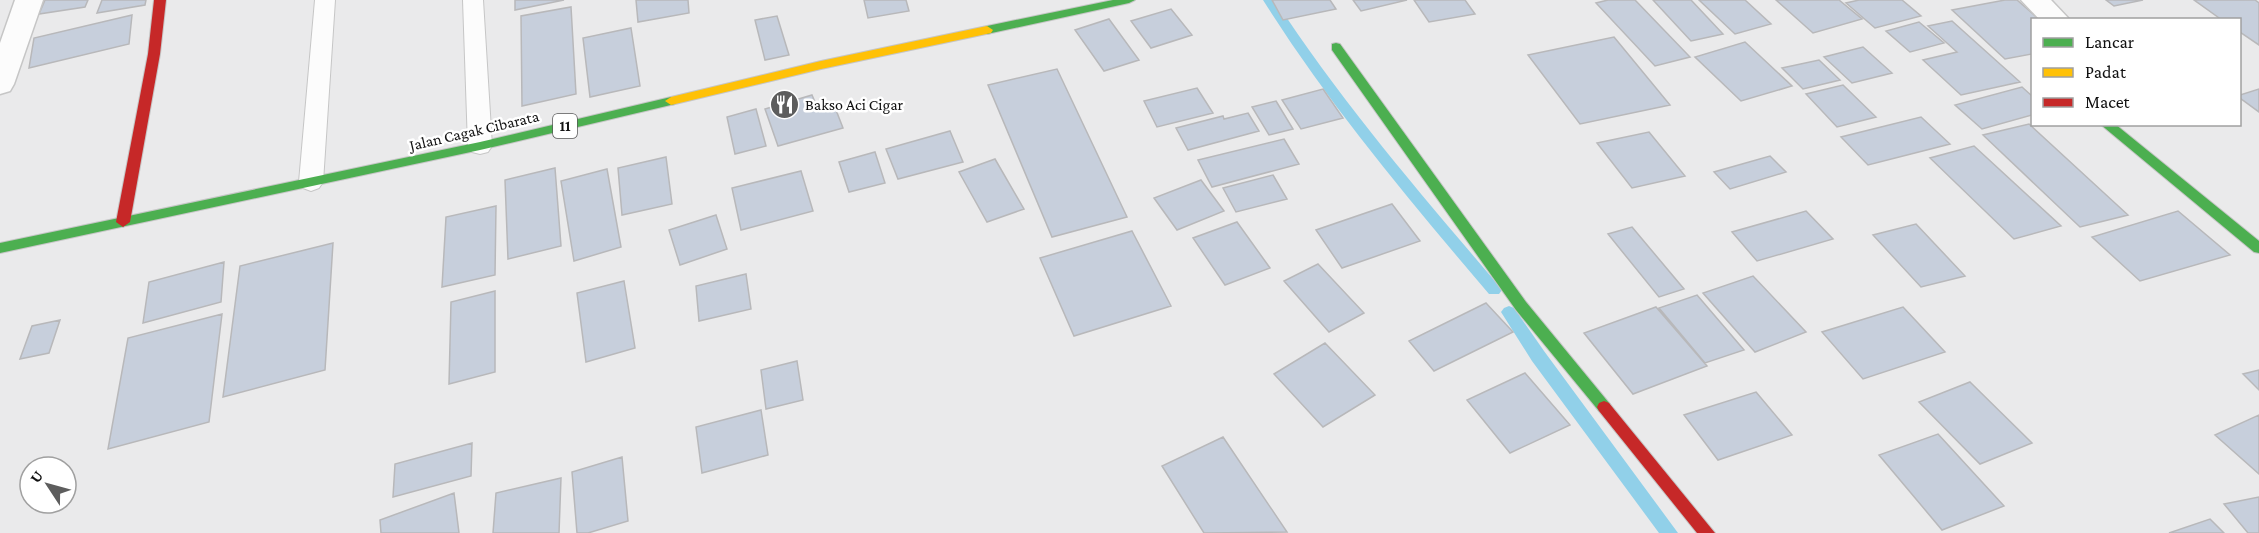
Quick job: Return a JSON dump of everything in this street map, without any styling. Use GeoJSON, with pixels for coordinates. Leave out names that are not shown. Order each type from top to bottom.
{"type":"FeatureCollection","features":[{"type":"Feature","properties":{"kind":"main road"},"geometry":{"type":"LineString","coordinates":[[123,222],[154,54],[160,0]]}},
{"type":"Feature","properties":{"kind":"main road","name":"Jalan Cagak Cibarata"},"geometry":{"type":"LineString","coordinates":[[0,248],[480,146],[821,65],[1129,0]]}},
{"type":"Feature","properties":{"kind":"main road"},"geometry":{"type":"LineString","coordinates":[[1336,47],[1521,306],[1707,533]]}},
{"type":"Feature","properties":{"kind":"main road"},"geometry":{"type":"LineString","coordinates":[[2108,126],[2259,248]]}},
{"type":"Feature","properties":{"kind":"street"},"geometry":{"type":"LineString","coordinates":[[0,84],[29,0]]}},
{"type":"Feature","properties":{"kind":"street"},"geometry":{"type":"LineString","coordinates":[[2035,0],[2055,18]]}},
{"type":"Feature","properties":{"kind":"lane"},"geometry":{"type":"LineString","coordinates":[[310,182],[325,0]]}},
{"type":"Feature","properties":{"kind":"lane"},"geometry":{"type":"LineString","coordinates":[[473,0],[480,146]]}},
{"type":"Feature","properties":{"kind":"building"},"geometry":{"type":"Polygon","coordinates":[[[45,0],[88,0],[85,7],[39,14],[45,0]]]}},
{"type":"Feature","properties":{"kind":"building"},"geometry":{"type":"Polygon","coordinates":[[[102,0],[146,0],[145,5],[97,13],[102,0]]]}},
{"type":"Feature","properties":{"kind":"building"},"geometry":{"type":"Polygon","coordinates":[[[515,0],[564,0],[515,10],[515,0]]]}},
{"type":"Feature","properties":{"kind":"building"},"geometry":{"type":"Polygon","coordinates":[[[636,0],[688,0],[689,13],[638,22],[636,0]]]}},
{"type":"Feature","properties":{"kind":"building"},"geometry":{"type":"Polygon","coordinates":[[[864,0],[906,0],[909,11],[868,18],[864,0]]]}},
{"type":"Feature","properties":{"kind":"building"},"geometry":{"type":"Polygon","coordinates":[[[1272,0],[1330,0],[1336,9],[1283,20],[1272,0]]]}},
{"type":"Feature","properties":{"kind":"building"},"geometry":{"type":"Polygon","coordinates":[[[1353,0],[1407,0],[1361,11],[1353,0]]]}},
{"type":"Feature","properties":{"kind":"building"},"geometry":{"type":"Polygon","coordinates":[[[1414,0],[1465,0],[1475,14],[1429,22],[1414,0]]]}},
{"type":"Feature","properties":{"kind":"building"},"geometry":{"type":"Polygon","coordinates":[[[1608,0],[1635,0],[1690,57],[1655,66],[1596,3],[1608,0]]]}},
{"type":"Feature","properties":{"kind":"building"},"geometry":{"type":"Polygon","coordinates":[[[1653,0],[1691,0],[1723,34],[1691,41],[1653,0]]]}},
{"type":"Feature","properties":{"kind":"building"},"geometry":{"type":"Polygon","coordinates":[[[1699,0],[1745,0],[1771,24],[1735,34],[1699,0]]]}},
{"type":"Feature","properties":{"kind":"building"},"geometry":{"type":"Polygon","coordinates":[[[1776,0],[1839,0],[1862,19],[1813,33],[1776,0]]]}},
{"type":"Feature","properties":{"kind":"building"},"geometry":{"type":"Polygon","coordinates":[[[1859,0],[1902,0],[1921,16],[1875,28],[1846,3],[1859,0]]]}},
{"type":"Feature","properties":{"kind":"building"},"geometry":{"type":"Polygon","coordinates":[[[2005,0],[2017,0],[2038,18],[2031,18],[2031,54],[2005,59],[1952,10],[2005,0]]]}},
{"type":"Feature","properties":{"kind":"building"},"geometry":{"type":"Polygon","coordinates":[[[2106,0],[2143,0],[2114,6],[2106,0]]]}},
{"type":"Feature","properties":{"kind":"building"},"geometry":{"type":"Polygon","coordinates":[[[2194,0],[2255,0],[2259,3],[2259,45],[2241,33],[2241,18],[2219,18],[2194,0]]]}},
{"type":"Feature","properties":{"kind":"building"},"geometry":{"type":"Polygon","coordinates":[[[571,7],[576,94],[522,106],[521,16],[571,7]]]}},
{"type":"Feature","properties":{"kind":"building"},"geometry":{"type":"Polygon","coordinates":[[[1171,9],[1192,35],[1151,48],[1131,21],[1171,9]]]}},
{"type":"Feature","properties":{"kind":"building"},"geometry":{"type":"Polygon","coordinates":[[[132,15],[129,44],[29,68],[34,38],[132,15]]]}},
{"type":"Feature","properties":{"kind":"building"},"geometry":{"type":"Polygon","coordinates":[[[777,16],[789,55],[765,60],[755,20],[777,16]]]}},
{"type":"Feature","properties":{"kind":"building"},"geometry":{"type":"Polygon","coordinates":[[[1109,19],[1139,60],[1104,71],[1075,30],[1109,19]]]}},
{"type":"Feature","properties":{"kind":"building"},"geometry":{"type":"Polygon","coordinates":[[[1952,21],[2020,82],[1961,95],[1923,60],[1957,52],[1928,26],[1952,21]]]}},
{"type":"Feature","properties":{"kind":"building"},"geometry":{"type":"Polygon","coordinates":[[[1919,22],[1944,43],[1910,52],[1886,31],[1919,22]]]}},
{"type":"Feature","properties":{"kind":"building"},"geometry":{"type":"Polygon","coordinates":[[[631,28],[640,86],[590,97],[583,38],[631,28]]]}},
{"type":"Feature","properties":{"kind":"building"},"geometry":{"type":"Polygon","coordinates":[[[1614,37],[1670,105],[1580,124],[1528,55],[1614,37]]]}},
{"type":"Feature","properties":{"kind":"building"},"geometry":{"type":"Polygon","coordinates":[[[1745,42],[1792,86],[1741,101],[1695,57],[1745,42]]]}},
{"type":"Feature","properties":{"kind":"building"},"geometry":{"type":"Polygon","coordinates":[[[1863,47],[1892,73],[1852,83],[1824,57],[1863,47]]]}},
{"type":"Feature","properties":{"kind":"building"},"geometry":{"type":"Polygon","coordinates":[[[1819,60],[1840,80],[1803,89],[1782,68],[1819,60]]]}},
{"type":"Feature","properties":{"kind":"building"},"geometry":{"type":"Polygon","coordinates":[[[1057,69],[1127,217],[1052,237],[988,85],[1057,69]]]}},
{"type":"Feature","properties":{"kind":"building"},"geometry":{"type":"Polygon","coordinates":[[[1843,85],[1876,117],[1837,127],[1806,94],[1843,85]]]}},
{"type":"Feature","properties":{"kind":"building"},"geometry":{"type":"Polygon","coordinates":[[[2022,87],[2031,95],[2031,115],[1982,129],[1955,105],[2022,87]]]}},
{"type":"Feature","properties":{"kind":"building"},"geometry":{"type":"Polygon","coordinates":[[[1197,88],[1213,113],[1157,127],[1144,101],[1197,88]]]}},
{"type":"Feature","properties":{"kind":"building"},"geometry":{"type":"Polygon","coordinates":[[[1323,89],[1343,118],[1301,129],[1282,100],[1323,89]]]}},
{"type":"Feature","properties":{"kind":"building"},"geometry":{"type":"Polygon","coordinates":[[[2259,89],[2259,112],[2241,99],[2241,95],[2259,89]]]}},
{"type":"Feature","properties":{"kind":"building"},"geometry":{"type":"Polygon","coordinates":[[[812,95],[818,109],[834,105],[843,128],[778,146],[765,109],[812,95]]]}},
{"type":"Feature","properties":{"kind":"building"},"geometry":{"type":"Polygon","coordinates":[[[1276,101],[1293,129],[1269,135],[1252,107],[1276,101]]]}},
{"type":"Feature","properties":{"kind":"building"},"geometry":{"type":"Polygon","coordinates":[[[756,109],[766,146],[735,154],[727,117],[756,109]]]}},
{"type":"Feature","properties":{"kind":"building"},"geometry":{"type":"Polygon","coordinates":[[[1248,113],[1259,131],[1188,150],[1176,128],[1223,116],[1224,119],[1248,113]]]}},
{"type":"Feature","properties":{"kind":"building"},"geometry":{"type":"Polygon","coordinates":[[[1921,117],[1950,144],[1868,165],[1841,137],[1921,117]]]}},
{"type":"Feature","properties":{"kind":"building"},"geometry":{"type":"Polygon","coordinates":[[[2029,124],[2128,215],[2080,227],[1983,135],[2029,124]]]}},
{"type":"Feature","properties":{"kind":"building"},"geometry":{"type":"Polygon","coordinates":[[[950,131],[963,162],[898,179],[886,149],[950,131]]]}},
{"type":"Feature","properties":{"kind":"building"},"geometry":{"type":"Polygon","coordinates":[[[1649,132],[1685,176],[1632,188],[1597,143],[1649,132]]]}},
{"type":"Feature","properties":{"kind":"building"},"geometry":{"type":"Polygon","coordinates":[[[1284,139],[1299,164],[1212,187],[1198,160],[1284,139]]]}},
{"type":"Feature","properties":{"kind":"building"},"geometry":{"type":"Polygon","coordinates":[[[1974,146],[2061,226],[2014,239],[1930,158],[1974,146]]]}},
{"type":"Feature","properties":{"kind":"building"},"geometry":{"type":"Polygon","coordinates":[[[875,152],[885,183],[849,192],[839,162],[875,152]]]}},
{"type":"Feature","properties":{"kind":"building"},"geometry":{"type":"Polygon","coordinates":[[[1770,156],[1786,172],[1730,189],[1714,172],[1770,156]]]}},
{"type":"Feature","properties":{"kind":"building"},"geometry":{"type":"Polygon","coordinates":[[[666,157],[672,204],[622,215],[618,168],[666,157]]]}},
{"type":"Feature","properties":{"kind":"building"},"geometry":{"type":"Polygon","coordinates":[[[995,159],[1024,209],[987,222],[959,172],[995,159]]]}},
{"type":"Feature","properties":{"kind":"building"},"geometry":{"type":"Polygon","coordinates":[[[555,168],[561,246],[508,259],[505,180],[555,168]]]}},
{"type":"Feature","properties":{"kind":"building"},"geometry":{"type":"Polygon","coordinates":[[[607,169],[621,247],[574,261],[561,181],[607,169]]]}},
{"type":"Feature","properties":{"kind":"building"},"geometry":{"type":"Polygon","coordinates":[[[801,171],[813,211],[741,230],[732,188],[801,171]]]}},
{"type":"Feature","properties":{"kind":"building"},"geometry":{"type":"Polygon","coordinates":[[[1273,175],[1287,199],[1236,212],[1223,188],[1273,175]]]}},
{"type":"Feature","properties":{"kind":"building"},"geometry":{"type":"Polygon","coordinates":[[[1201,180],[1224,211],[1177,230],[1154,198],[1201,180]]]}},
{"type":"Feature","properties":{"kind":"building"},"geometry":{"type":"Polygon","coordinates":[[[1392,204],[1420,241],[1342,268],[1316,230],[1392,204]]]}},
{"type":"Feature","properties":{"kind":"building"},"geometry":{"type":"Polygon","coordinates":[[[496,206],[495,275],[442,287],[446,217],[496,206]]]}},
{"type":"Feature","properties":{"kind":"building"},"geometry":{"type":"Polygon","coordinates":[[[1806,211],[1833,239],[1757,261],[1732,232],[1806,211]]]}},
{"type":"Feature","properties":{"kind":"building"},"geometry":{"type":"Polygon","coordinates":[[[2178,211],[2230,255],[2140,281],[2092,237],[2178,211]]]}},
{"type":"Feature","properties":{"kind":"building"},"geometry":{"type":"Polygon","coordinates":[[[716,215],[727,249],[680,265],[669,230],[716,215]]]}},
{"type":"Feature","properties":{"kind":"building"},"geometry":{"type":"Polygon","coordinates":[[[1237,222],[1270,268],[1225,285],[1193,238],[1237,222]]]}},
{"type":"Feature","properties":{"kind":"building"},"geometry":{"type":"Polygon","coordinates":[[[1916,224],[1965,276],[1921,287],[1873,235],[1916,224]]]}},
{"type":"Feature","properties":{"kind":"building"},"geometry":{"type":"Polygon","coordinates":[[[1632,227],[1684,289],[1659,297],[1608,234],[1632,227]]]}},
{"type":"Feature","properties":{"kind":"building"},"geometry":{"type":"Polygon","coordinates":[[[1132,231],[1171,306],[1074,336],[1040,258],[1132,231]]]}},
{"type":"Feature","properties":{"kind":"building"},"geometry":{"type":"Polygon","coordinates":[[[333,243],[325,370],[223,397],[240,266],[333,243]]]}},
{"type":"Feature","properties":{"kind":"building"},"geometry":{"type":"Polygon","coordinates":[[[224,262],[221,302],[143,323],[149,282],[224,262]]]}},
{"type":"Feature","properties":{"kind":"building"},"geometry":{"type":"Polygon","coordinates":[[[1318,264],[1364,313],[1329,332],[1284,281],[1318,264]]]}},
{"type":"Feature","properties":{"kind":"building"},"geometry":{"type":"Polygon","coordinates":[[[746,274],[751,309],[699,321],[696,286],[746,274]]]}},
{"type":"Feature","properties":{"kind":"building"},"geometry":{"type":"Polygon","coordinates":[[[1753,276],[1806,332],[1755,352],[1703,293],[1753,276]]]}},
{"type":"Feature","properties":{"kind":"building"},"geometry":{"type":"Polygon","coordinates":[[[624,281],[635,348],[586,362],[577,293],[624,281]]]}},
{"type":"Feature","properties":{"kind":"building"},"geometry":{"type":"Polygon","coordinates":[[[495,291],[495,372],[449,384],[451,302],[495,291]]]}},
{"type":"Feature","properties":{"kind":"building"},"geometry":{"type":"Polygon","coordinates":[[[1697,295],[1744,350],[1705,363],[1659,308],[1697,295]]]}},
{"type":"Feature","properties":{"kind":"building"},"geometry":{"type":"Polygon","coordinates":[[[1486,303],[1513,332],[1434,371],[1409,341],[1486,303]]]}},
{"type":"Feature","properties":{"kind":"building"},"geometry":{"type":"Polygon","coordinates":[[[1656,307],[1707,366],[1633,394],[1584,333],[1656,307]]]}},
{"type":"Feature","properties":{"kind":"building"},"geometry":{"type":"Polygon","coordinates":[[[1903,307],[1945,352],[1863,379],[1822,332],[1903,307]]]}},
{"type":"Feature","properties":{"kind":"building"},"geometry":{"type":"Polygon","coordinates":[[[222,314],[209,422],[108,449],[128,338],[222,314]]]}},
{"type":"Feature","properties":{"kind":"building"},"geometry":{"type":"Polygon","coordinates":[[[60,320],[49,353],[20,359],[32,326],[60,320]]]}},
{"type":"Feature","properties":{"kind":"building"},"geometry":{"type":"Polygon","coordinates":[[[1325,343],[1375,395],[1323,427],[1274,374],[1325,343]]]}},
{"type":"Feature","properties":{"kind":"building"},"geometry":{"type":"Polygon","coordinates":[[[797,361],[803,400],[766,409],[761,370],[797,361]]]}},
{"type":"Feature","properties":{"kind":"building"},"geometry":{"type":"Polygon","coordinates":[[[2259,370],[2259,390],[2243,374],[2259,370]]]}},
{"type":"Feature","properties":{"kind":"building"},"geometry":{"type":"Polygon","coordinates":[[[1525,373],[1570,425],[1510,453],[1467,400],[1525,373]]]}},
{"type":"Feature","properties":{"kind":"building"},"geometry":{"type":"Polygon","coordinates":[[[1970,382],[2032,443],[1980,464],[1919,402],[1970,382]]]}},
{"type":"Feature","properties":{"kind":"building"},"geometry":{"type":"Polygon","coordinates":[[[1756,392],[1792,435],[1718,460],[1684,415],[1756,392]]]}},
{"type":"Feature","properties":{"kind":"building"},"geometry":{"type":"Polygon","coordinates":[[[761,410],[768,455],[702,473],[696,427],[761,410]]]}},
{"type":"Feature","properties":{"kind":"building"},"geometry":{"type":"Polygon","coordinates":[[[2259,415],[2259,474],[2215,435],[2259,415]]]}},
{"type":"Feature","properties":{"kind":"building"},"geometry":{"type":"Polygon","coordinates":[[[1938,434],[2004,506],[1942,530],[1879,455],[1938,434]]]}},
{"type":"Feature","properties":{"kind":"building"},"geometry":{"type":"Polygon","coordinates":[[[1223,437],[1287,532],[1204,533],[1162,466],[1223,437]]]}},
{"type":"Feature","properties":{"kind":"building"},"geometry":{"type":"Polygon","coordinates":[[[472,443],[471,476],[393,497],[395,464],[472,443]]]}},
{"type":"Feature","properties":{"kind":"building"},"geometry":{"type":"Polygon","coordinates":[[[622,457],[628,521],[588,533],[577,533],[572,472],[622,457]]]}},
{"type":"Feature","properties":{"kind":"building"},"geometry":{"type":"Polygon","coordinates":[[[561,478],[559,533],[493,533],[496,493],[561,478]]]}},
{"type":"Feature","properties":{"kind":"building"},"geometry":{"type":"Polygon","coordinates":[[[454,493],[459,533],[381,533],[380,520],[454,493]]]}},
{"type":"Feature","properties":{"kind":"building"},"geometry":{"type":"Polygon","coordinates":[[[2259,497],[2259,533],[2248,533],[2224,504],[2259,497]]]}},
{"type":"Feature","properties":{"kind":"building"},"geometry":{"type":"Polygon","coordinates":[[[2210,519],[2224,533],[2169,533],[2210,519]]]}},
{"type":"Feature","properties":{"kind":"waterway"},"geometry":{"type":"LineString","coordinates":[[1269,0],[1290,33],[1394,172],[1494,290]]}},
{"type":"Feature","properties":{"kind":"waterway"},"geometry":{"type":"LineString","coordinates":[[1509,312],[1538,356],[1669,533]]}},
{"type":"Feature","properties":{"kind":"traffic: fast"},"geometry":{"type":"LineString","coordinates":[[987,30],[1129,0]]}},
{"type":"Feature","properties":{"kind":"traffic: fast"},"geometry":{"type":"LineString","coordinates":[[1336,47],[1521,306],[1604,407]]}},
{"type":"Feature","properties":{"kind":"traffic: fast"},"geometry":{"type":"LineString","coordinates":[[0,248],[480,146],[671,101]]}},
{"type":"Feature","properties":{"kind":"traffic: fast"},"geometry":{"type":"LineString","coordinates":[[2108,126],[2259,248]]}},
{"type":"Feature","properties":{"kind":"traffic: slow"},"geometry":{"type":"LineString","coordinates":[[671,101],[821,65],[987,30]]}},
{"type":"Feature","properties":{"kind":"traffic: jam"},"geometry":{"type":"LineString","coordinates":[[123,222],[154,54],[160,0]]}},
{"type":"Feature","properties":{"kind":"traffic: jam"},"geometry":{"type":"LineString","coordinates":[[1604,407],[1707,533]]}},
{"type":"Feature","properties":{"kind":"place","name":"Bakso Aci Cigar"},"geometry":{"type":"Point","coordinates":[784,104]}}]}
